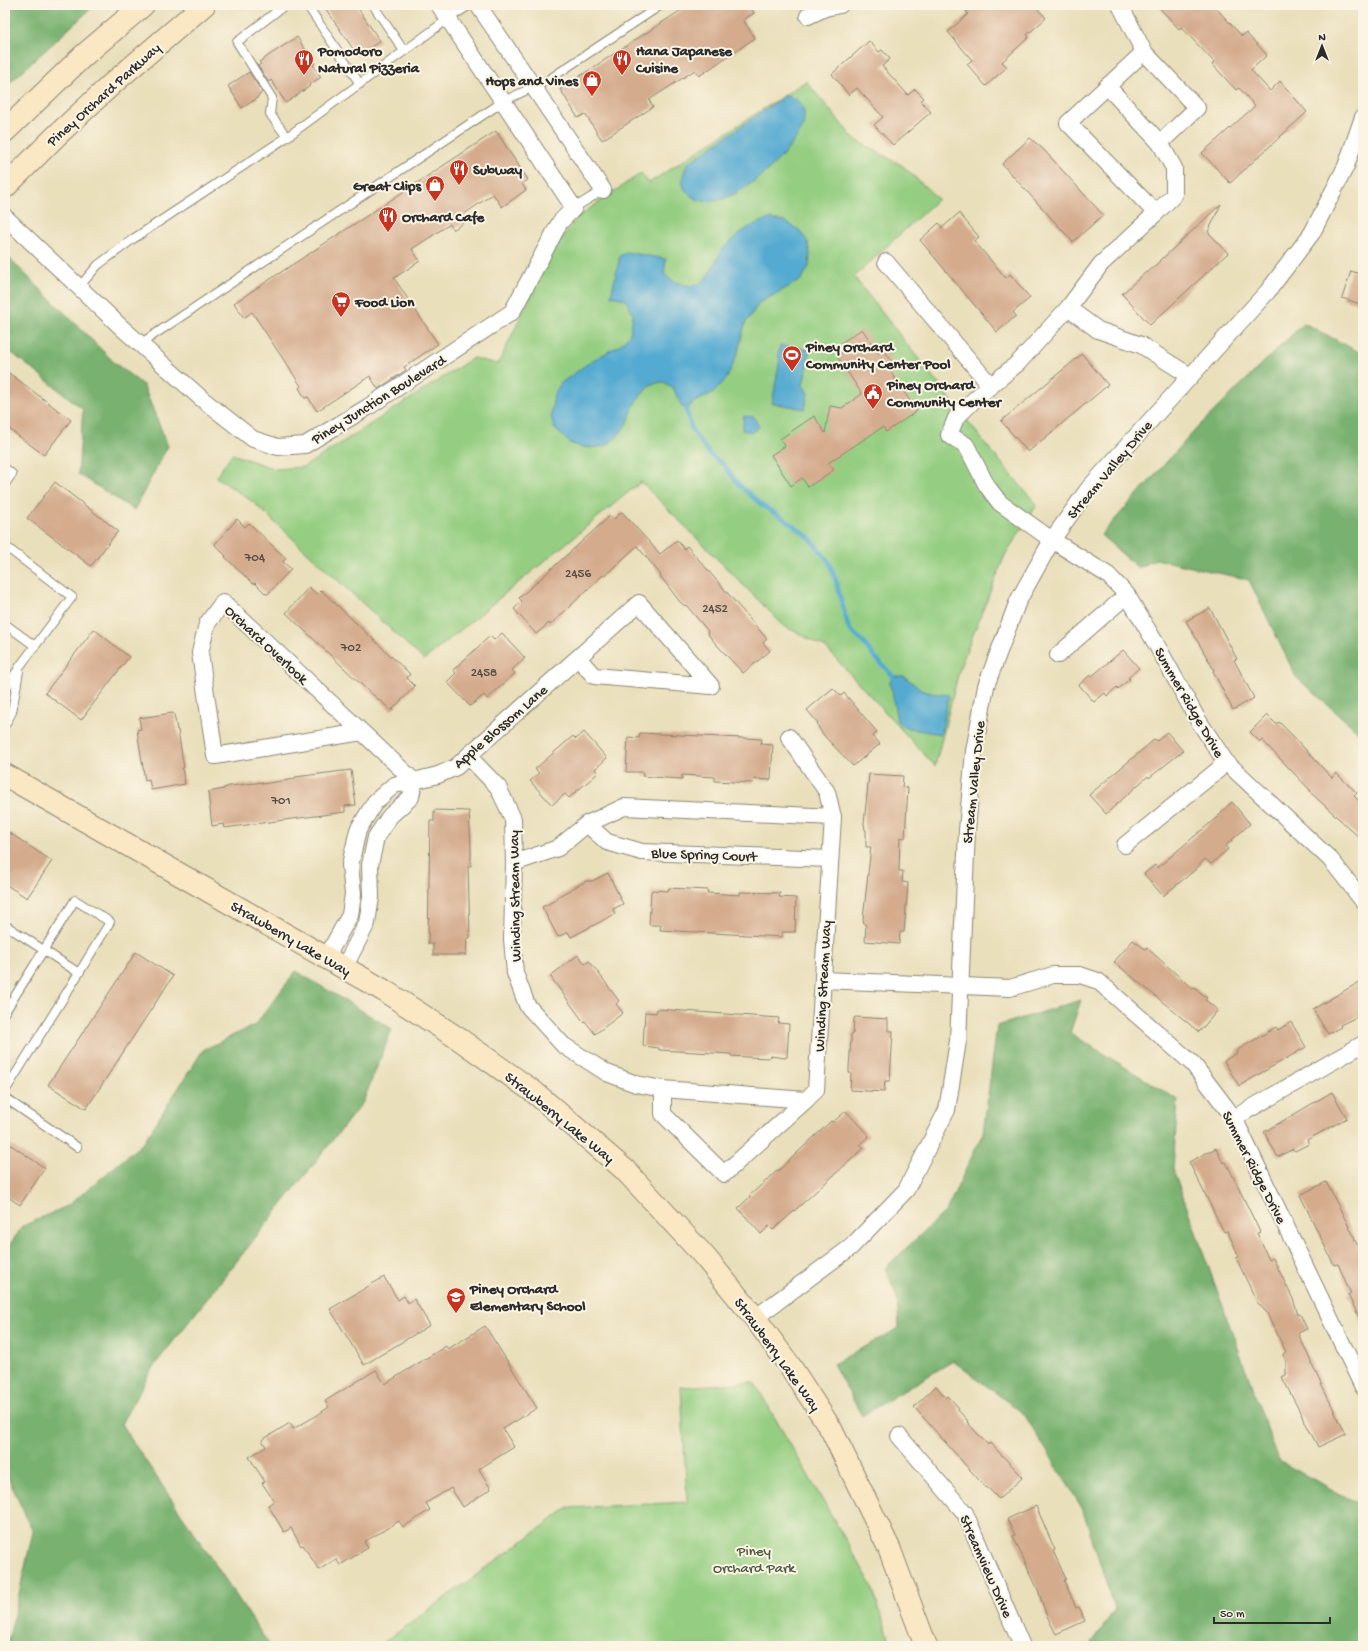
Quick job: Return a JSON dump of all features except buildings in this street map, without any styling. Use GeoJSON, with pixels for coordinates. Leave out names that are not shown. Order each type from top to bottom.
{"type":"FeatureCollection","features":[{"type":"Feature","properties":{"kind":"street"},"geometry":{"type":"LineString","coordinates":[[5,130],[83,56],[143,5]]}},
{"type":"Feature","properties":{"kind":"street","name":"Piney Orchard Parkway"},"geometry":{"type":"LineString","coordinates":[[5,187],[55,137],[112,84],[204,5]]}},
{"type":"Feature","properties":{"kind":"street"},"geometry":{"type":"LineString","coordinates":[[439,5],[574,208]]}},
{"type":"Feature","properties":{"kind":"street"},"geometry":{"type":"LineString","coordinates":[[478,5],[603,190]]}},
{"type":"Feature","properties":{"kind":"street"},"geometry":{"type":"LineString","coordinates":[[808,16],[825,8],[840,5]]}},
{"type":"Feature","properties":{"kind":"street"},"geometry":{"type":"LineString","coordinates":[[1120,5],[1144,52],[1197,108],[1160,143]]}},
{"type":"Feature","properties":{"kind":"street"},"geometry":{"type":"LineString","coordinates":[[1144,52],[1068,123],[1156,213]]}},
{"type":"Feature","properties":{"kind":"street"},"geometry":{"type":"LineString","coordinates":[[886,262],[991,386],[1018,363],[1068,308],[1101,264],[1174,195],[1174,168],[1160,143],[1107,86]]}},
{"type":"Feature","properties":{"kind":"street","name":"Stream Valley Drive"},"geometry":{"type":"LineString","coordinates":[[755,1318],[851,1247],[906,1190],[947,1110],[958,1040],[959,986],[967,830],[974,751],[986,686],[1018,601],[1052,540],[1089,488],[1268,291],[1312,232],[1346,166],[1363,117]]}},
{"type":"Feature","properties":{"kind":"street","name":"Piney Junction Boulevard"},"geometry":{"type":"LineString","coordinates":[[5,216],[140,344],[202,399],[253,439],[278,447],[305,445],[368,407],[512,312],[560,222],[574,208]]}},
{"type":"Feature","properties":{"kind":"street"},"geometry":{"type":"LineString","coordinates":[[1068,308],[1098,330],[1141,345],[1190,376]]}},
{"type":"Feature","properties":{"kind":"street","name":"Summer Ridge Drive"},"geometry":{"type":"LineString","coordinates":[[991,386],[976,398],[956,418],[949,435],[966,445],[987,486],[1000,503],[1052,540],[1108,575],[1127,595],[1198,720],[1225,762],[1331,860],[1363,901]]}},
{"type":"Feature","properties":{"kind":"street"},"geometry":{"type":"LineString","coordinates":[[1058,655],[1127,595]]}},
{"type":"Feature","properties":{"kind":"street","name":"Orchard Overlook"},"geometry":{"type":"LineString","coordinates":[[362,732],[215,756],[200,653],[207,624],[224,602],[254,631],[362,732],[414,781]]}},
{"type":"Feature","properties":{"kind":"street","name":"Apple Blossom Lane"},"geometry":{"type":"LineString","coordinates":[[414,781],[438,775],[456,767],[639,603],[711,686],[594,676],[578,658]]}},
{"type":"Feature","properties":{"kind":"street","name":"Winding Stream Way"},"geometry":{"type":"LineString","coordinates":[[663,1088],[663,1114],[724,1174],[816,1090],[833,817],[827,792],[790,738]]}},
{"type":"Feature","properties":{"kind":"street","name":"Winding Stream Way"},"geometry":{"type":"LineString","coordinates":[[468,756],[498,787],[513,819],[514,863],[512,939],[515,973],[527,1005],[564,1045],[607,1073],[636,1084],[663,1088],[806,1100]]}},
{"type":"Feature","properties":{"kind":"street"},"geometry":{"type":"LineString","coordinates":[[1125,845],[1218,770],[1225,762]]}},
{"type":"Feature","properties":{"kind":"street","name":"Strawberry Lake Way"},"geometry":{"type":"LineString","coordinates":[[5,775],[383,990],[446,1031],[534,1092],[625,1170],[705,1257],[755,1318],[792,1369],[830,1429],[889,1548],[926,1646]]}},
{"type":"Feature","properties":{"kind":"street"},"geometry":{"type":"LineString","coordinates":[[335,963],[367,923],[372,897],[370,865],[376,837],[390,816],[411,797],[414,781]]}},
{"type":"Feature","properties":{"kind":"street"},"geometry":{"type":"LineString","coordinates":[[514,863],[558,848],[587,824],[624,807],[833,817]]}},
{"type":"Feature","properties":{"kind":"street","name":"Blue Spring Court"},"geometry":{"type":"LineString","coordinates":[[587,824],[607,842],[642,852],[830,860]]}},
{"type":"Feature","properties":{"kind":"street","name":"Summer Ridge Drive"},"geometry":{"type":"LineString","coordinates":[[823,980],[1010,988],[1053,975],[1080,974],[1098,981],[1193,1064],[1234,1118],[1363,1387]]}},
{"type":"Feature","properties":{"kind":"street"},"geometry":{"type":"LineString","coordinates":[[1234,1118],[1363,1044]]}},
{"type":"Feature","properties":{"kind":"street","name":"Streamview Drive"},"geometry":{"type":"LineString","coordinates":[[899,1436],[965,1513],[1022,1646]]}},
{"type":"Feature","properties":{"kind":"lane"},"geometry":{"type":"LineString","coordinates":[[285,5],[237,42],[272,98],[270,114],[287,137]]}},
{"type":"Feature","properties":{"kind":"lane"},"geometry":{"type":"LineString","coordinates":[[307,5],[360,84]]}},
{"type":"Feature","properties":{"kind":"lane"},"geometry":{"type":"LineString","coordinates":[[373,5],[404,51]]}},
{"type":"Feature","properties":{"kind":"lane"},"geometry":{"type":"LineString","coordinates":[[79,287],[98,265],[133,239],[287,137],[448,19],[470,5]]}},
{"type":"Feature","properties":{"kind":"lane"},"geometry":{"type":"LineString","coordinates":[[140,344],[504,101],[548,80],[661,5]]}},
{"type":"Feature","properties":{"kind":"lane"},"geometry":{"type":"LineString","coordinates":[[574,208],[603,190]]}},
{"type":"Feature","properties":{"kind":"lane"},"geometry":{"type":"LineString","coordinates":[[5,468],[12,474],[5,484]]}},
{"type":"Feature","properties":{"kind":"lane"},"geometry":{"type":"LineString","coordinates":[[5,546],[72,597],[20,666],[5,690]]}},
{"type":"Feature","properties":{"kind":"lane"},"geometry":{"type":"LineString","coordinates":[[5,624],[35,646]]}},
{"type":"Feature","properties":{"kind":"lane"},"geometry":{"type":"LineString","coordinates":[[5,725],[12,712],[20,666]]}},
{"type":"Feature","properties":{"kind":"lane"},"geometry":{"type":"LineString","coordinates":[[5,1012],[76,900],[110,922],[5,1091]]}},
{"type":"Feature","properties":{"kind":"lane"},"geometry":{"type":"LineString","coordinates":[[6,928],[44,950],[79,973]]}},
{"type":"Feature","properties":{"kind":"lane"},"geometry":{"type":"LineString","coordinates":[[5,1098],[77,1147]]}},
{"type":"Feature","properties":{"kind":"green space"},"geometry":{"type":"Polygon","coordinates":[[[5,5],[95,5],[5,87],[5,5]]]}},
{"type":"Feature","properties":{"kind":"green space"},"geometry":{"type":"Polygon","coordinates":[[[806,81],[854,139],[903,166],[938,199],[854,277],[992,452],[1037,505],[1005,555],[960,667],[935,766],[826,648],[784,626],[641,482],[424,660],[253,502],[216,477],[232,454],[275,469],[304,467],[473,358],[498,364],[549,258],[576,218],[641,173],[649,183],[806,81]]]}},
{"type":"Feature","properties":{"kind":"green space"},"geometry":{"type":"Polygon","coordinates":[[[5,254],[116,364],[143,385],[168,446],[134,510],[78,474],[83,409],[12,353],[5,355],[5,254]]]}},
{"type":"Feature","properties":{"kind":"green space"},"geometry":{"type":"Polygon","coordinates":[[[1304,323],[1363,354],[1363,736],[1296,677],[1249,580],[1156,559],[1138,568],[1101,535],[1198,427],[1304,323]]]}},
{"type":"Feature","properties":{"kind":"green space"},"geometry":{"type":"Polygon","coordinates":[[[296,971],[392,1029],[363,1102],[153,1367],[121,1424],[270,1646],[7,1646],[33,1532],[5,1471],[5,1251],[23,1226],[69,1205],[143,1143],[203,1050],[255,1025],[296,971]]]}},
{"type":"Feature","properties":{"kind":"green space"},"geometry":{"type":"Polygon","coordinates":[[[1081,1000],[1070,1033],[1178,1100],[1173,1169],[1279,1461],[1363,1506],[1363,1646],[1090,1646],[1115,1609],[1082,1508],[1024,1414],[953,1361],[862,1416],[833,1364],[899,1328],[897,1297],[885,1268],[946,1211],[983,1133],[997,1026],[1081,1000]]]}},
{"type":"Feature","properties":{"kind":"green space","name":"Piney Orchard Park"},"geometry":{"type":"Polygon","coordinates":[[[754,1382],[870,1582],[892,1646],[379,1646],[568,1508],[687,1502],[681,1387],[754,1382]]]}},
{"type":"Feature","properties":{"kind":"water"},"geometry":{"type":"Polygon","coordinates":[[[785,96],[791,97],[800,103],[803,108],[804,118],[801,130],[794,142],[783,155],[752,183],[719,200],[703,201],[690,195],[684,188],[683,184],[684,171],[688,163],[785,96]]]}},
{"type":"Feature","properties":{"kind":"water"},"geometry":{"type":"Polygon","coordinates":[[[769,219],[784,221],[799,230],[808,242],[810,254],[809,267],[801,280],[759,303],[745,324],[738,352],[727,378],[714,392],[695,402],[686,409],[682,407],[673,388],[664,382],[651,384],[635,403],[628,422],[616,438],[605,446],[591,448],[581,447],[570,443],[554,428],[551,416],[554,394],[561,383],[590,362],[620,345],[630,334],[633,314],[625,299],[611,296],[620,256],[626,252],[666,259],[664,273],[672,280],[691,286],[704,280],[725,247],[735,238],[750,227],[769,219]]]}},
{"type":"Feature","properties":{"kind":"water","name":"Piney Orchard Community Center Pool"},"geometry":{"type":"Polygon","coordinates":[[[780,345],[810,350],[803,385],[808,393],[805,409],[772,403],[780,359],[778,356],[780,345]]]}},
{"type":"Feature","properties":{"kind":"water"},"geometry":{"type":"Polygon","coordinates":[[[744,416],[754,417],[759,427],[752,432],[742,430],[744,416]]]}},
{"type":"Feature","properties":{"kind":"water"},"geometry":{"type":"Polygon","coordinates":[[[893,676],[904,676],[921,690],[949,695],[941,734],[917,730],[900,725],[897,721],[892,691],[889,684],[893,676]]]}},
{"type":"Feature","properties":{"kind":"waterway"},"geometry":{"type":"LineString","coordinates":[[686,409],[692,430],[710,455],[724,465],[740,486],[763,506],[783,518],[810,538],[829,562],[836,581],[849,629],[862,641],[893,676]]}},
{"type":"Feature","properties":{"kind":"place","name":"Pomodoro Natural Pizzeria"},"geometry":{"type":"Point","coordinates":[304,76]}},
{"type":"Feature","properties":{"kind":"place","name":"Hana Japanese Cuisine"},"geometry":{"type":"Point","coordinates":[622,76]}},
{"type":"Feature","properties":{"kind":"place","name":"Hops and Vines"},"geometry":{"type":"Point","coordinates":[592,97]}},
{"type":"Feature","properties":{"kind":"place","name":"Subway"},"geometry":{"type":"Point","coordinates":[459,186]}},
{"type":"Feature","properties":{"kind":"place","name":"Great Clips"},"geometry":{"type":"Point","coordinates":[435,202]}},
{"type":"Feature","properties":{"kind":"place","name":"Orchard Cafe"},"geometry":{"type":"Point","coordinates":[388,233]}},
{"type":"Feature","properties":{"kind":"place","name":"Food Lion"},"geometry":{"type":"Point","coordinates":[341,318]}},
{"type":"Feature","properties":{"kind":"place","name":"Piney Orchard Community Center Pool"},"geometry":{"type":"Point","coordinates":[792,372]}},
{"type":"Feature","properties":{"kind":"place","name":"Piney Orchard Community Center"},"geometry":{"type":"Point","coordinates":[873,410]}},
{"type":"Feature","properties":{"kind":"place","name":"Piney Orchard Elementary School"},"geometry":{"type":"Point","coordinates":[456,1314]}}]}
